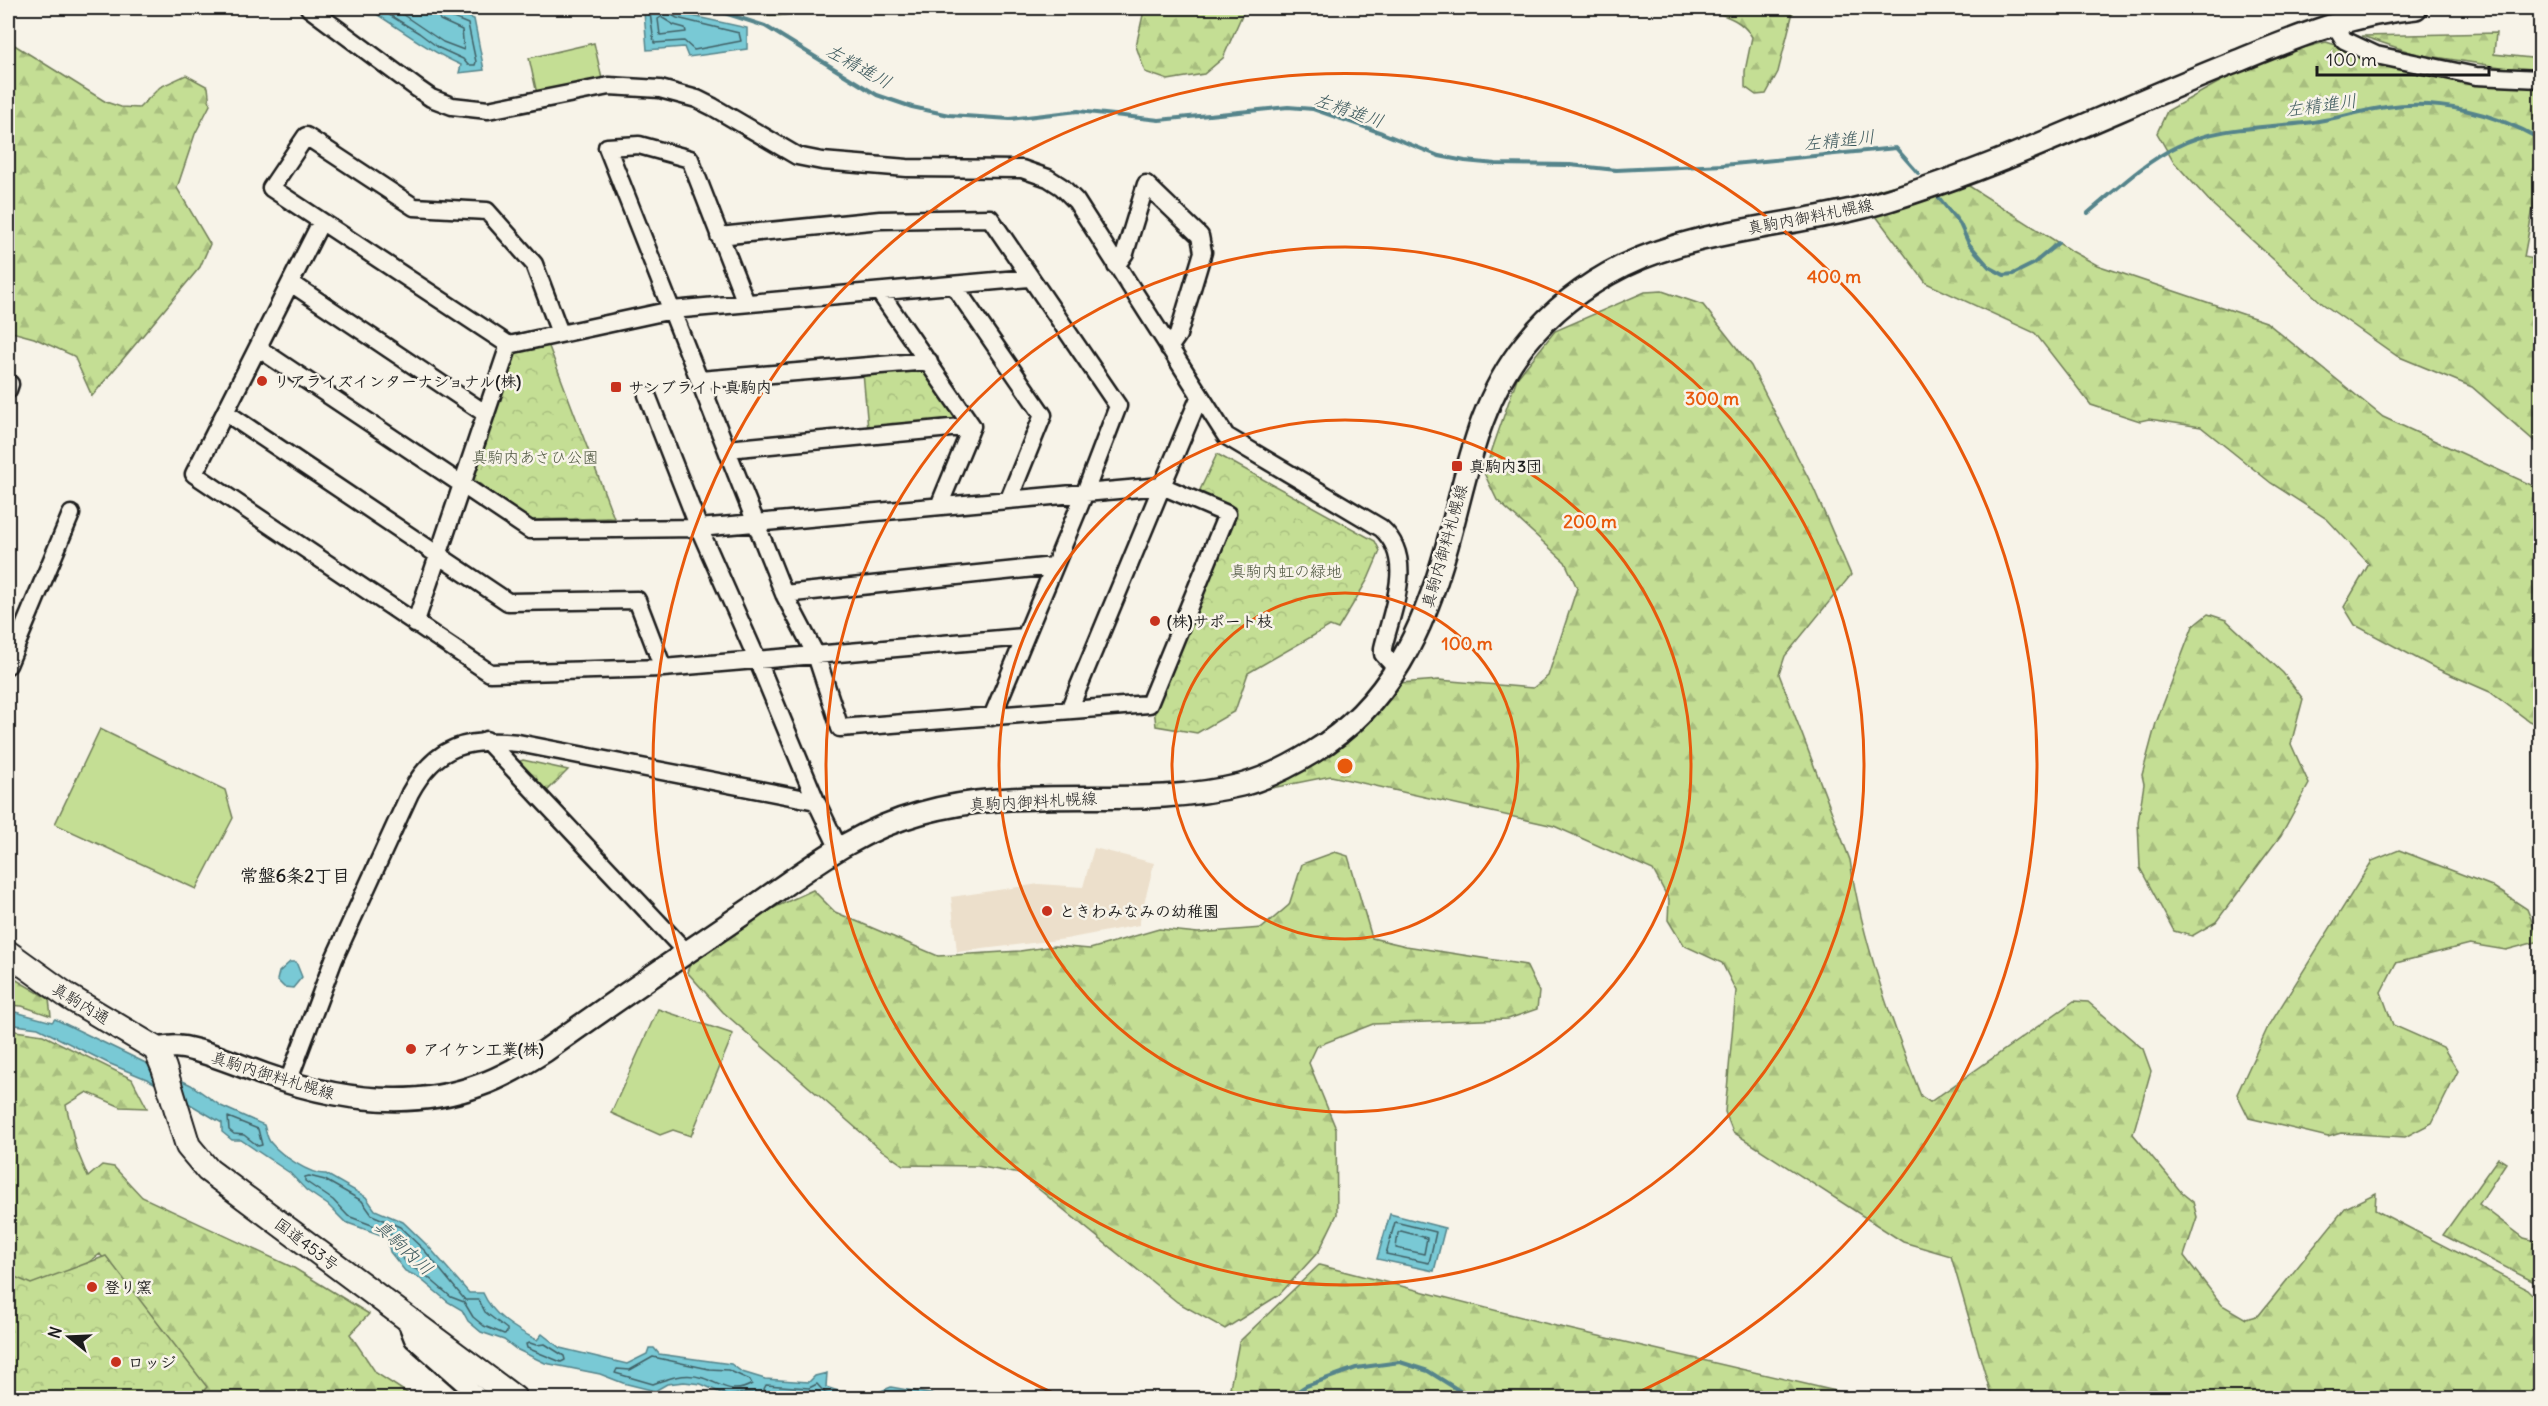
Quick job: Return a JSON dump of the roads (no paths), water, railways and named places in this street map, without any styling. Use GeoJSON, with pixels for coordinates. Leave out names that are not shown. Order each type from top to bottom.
{"type":"FeatureCollection","features":[{"type":"Feature","properties":{"kind":"highway","name":"真駒内通"},"geometry":{"type":"LineString","coordinates":[[8,953],[160,1058]]}},
{"type":"Feature","properties":{"kind":"highway","name":"国道453号"},"geometry":{"type":"LineString","coordinates":[[160,1058],[181,1130],[188,1146],[208,1170],[514,1398]]}},
{"type":"Feature","properties":{"kind":"main road","name":"真駒内御料札幌線"},"geometry":{"type":"LineString","coordinates":[[160,1058],[179,1047],[334,1095],[374,1101],[440,1095],[479,1086],[517,1068],[545,1051],[838,847],[893,822],[925,811],[963,803],[1174,796],[1244,785],[1296,763],[1348,727],[1374,701],[1398,670],[1428,608],[1447,548],[1473,444],[1493,394],[1522,347],[1553,313],[1582,290],[1641,259],[1718,234],[1885,202],[1977,171],[2180,84],[2334,22],[2416,8]]}},
{"type":"Feature","properties":{"kind":"street"},"geometry":{"type":"LineString","coordinates":[[309,8],[431,98],[452,106],[488,110],[609,86],[660,89],[697,99],[797,156],[822,161],[907,168],[1022,169],[1048,178],[1062,187],[1076,201],[1199,398],[1226,436],[1381,528],[1390,536],[1400,565],[1400,580],[1383,654],[1398,670]]}},
{"type":"Feature","properties":{"kind":"street"},"geometry":{"type":"LineString","coordinates":[[2334,22],[2344,40],[2376,55],[2476,76],[2541,79]]}},
{"type":"Feature","properties":{"kind":"street"},"geometry":{"type":"LineString","coordinates":[[560,333],[534,264],[488,211],[414,207],[306,136],[271,188],[509,345],[672,310],[955,287],[1029,278]]}},
{"type":"Feature","properties":{"kind":"street"},"geometry":{"type":"LineString","coordinates":[[258,348],[530,530],[699,528],[758,522],[1009,499],[1084,495],[1162,486],[1227,514],[1149,704],[840,728],[816,655],[784,594],[758,522],[607,147],[639,145],[690,159],[746,303]]}},
{"type":"Feature","properties":{"kind":"street"},"geometry":{"type":"LineString","coordinates":[[1116,266],[1125,254],[1146,184],[1200,236],[1203,252],[1178,335],[1169,348]]}},
{"type":"Feature","properties":{"kind":"street"},"geometry":{"type":"LineString","coordinates":[[719,236],[880,220],[990,218],[1118,406],[1084,495],[992,717]]}},
{"type":"Feature","properties":{"kind":"street"},"geometry":{"type":"LineString","coordinates":[[321,222],[194,474],[490,673],[663,668],[1024,637]]}},
{"type":"Feature","properties":{"kind":"street"},"geometry":{"type":"LineString","coordinates":[[291,283],[486,414]]}},
{"type":"Feature","properties":{"kind":"street"},"geometry":{"type":"LineString","coordinates":[[955,287],[1043,416],[1009,499]]}},
{"type":"Feature","properties":{"kind":"street"},"geometry":{"type":"LineString","coordinates":[[880,293],[972,426]]}},
{"type":"Feature","properties":{"kind":"street"},"geometry":{"type":"LineString","coordinates":[[415,624],[509,345]]}},
{"type":"Feature","properties":{"kind":"street"},"geometry":{"type":"LineString","coordinates":[[700,380],[929,361]]}},
{"type":"Feature","properties":{"kind":"street"},"geometry":{"type":"LineString","coordinates":[[8,384],[10,384],[8,390]]}},
{"type":"Feature","properties":{"kind":"street"},"geometry":{"type":"LineString","coordinates":[[647,395],[699,528],[838,847]]}},
{"type":"Feature","properties":{"kind":"street"},"geometry":{"type":"LineString","coordinates":[[1069,710],[1199,398]]}},
{"type":"Feature","properties":{"kind":"street"},"geometry":{"type":"LineString","coordinates":[[225,412],[508,602],[638,600],[663,668]]}},
{"type":"Feature","properties":{"kind":"street"},"geometry":{"type":"LineString","coordinates":[[939,506],[972,426]]}},
{"type":"Feature","properties":{"kind":"street"},"geometry":{"type":"LineString","coordinates":[[727,449],[972,426]]}},
{"type":"Feature","properties":{"kind":"street"},"geometry":{"type":"LineString","coordinates":[[9,658],[71,514]]}},
{"type":"Feature","properties":{"kind":"street"},"geometry":{"type":"LineString","coordinates":[[784,594],[1054,566]]}},
{"type":"Feature","properties":{"kind":"street"},"geometry":{"type":"LineString","coordinates":[[288,1082],[334,959],[419,775],[438,757],[454,748],[486,740],[518,743],[816,801]]}},
{"type":"Feature","properties":{"kind":"street"},"geometry":{"type":"LineString","coordinates":[[486,740],[686,952]]}},
{"type":"Feature","properties":{"kind":"street"},"geometry":{"type":"LineString","coordinates":[[404,1316],[413,1339],[480,1398]]}},
{"type":"Feature","properties":{"kind":"water"},"geometry":{"type":"Polygon","coordinates":[[[367,8],[444,8],[474,19],[484,70],[459,73],[461,65],[424,45],[367,8]]]}},
{"type":"Feature","properties":{"kind":"water"},"geometry":{"type":"Polygon","coordinates":[[[628,8],[670,8],[679,13],[747,28],[747,49],[688,57],[684,47],[647,50],[644,12],[628,8]]]}},
{"type":"Feature","properties":{"kind":"water"},"geometry":{"type":"Polygon","coordinates":[[[290,962],[296,962],[302,977],[293,988],[284,987],[277,980],[279,972],[290,962]]]}},
{"type":"Feature","properties":{"kind":"water","name":"真駒内川"},"geometry":{"type":"Polygon","coordinates":[[[8,1010],[52,1022],[55,1019],[191,1085],[221,1106],[264,1125],[270,1141],[282,1153],[304,1168],[326,1174],[366,1197],[375,1210],[403,1222],[429,1247],[469,1293],[483,1293],[499,1315],[537,1340],[542,1334],[560,1348],[627,1364],[647,1354],[649,1348],[654,1348],[659,1354],[731,1364],[742,1372],[765,1379],[809,1382],[815,1376],[827,1373],[826,1387],[841,1392],[874,1394],[891,1387],[952,1398],[773,1398],[748,1392],[728,1396],[701,1384],[684,1382],[667,1384],[655,1391],[623,1383],[600,1374],[545,1363],[516,1349],[504,1340],[481,1332],[468,1321],[462,1310],[448,1302],[418,1277],[405,1271],[390,1252],[387,1237],[345,1222],[328,1205],[306,1190],[290,1173],[241,1140],[232,1140],[222,1132],[222,1123],[149,1080],[108,1063],[38,1028],[8,1024],[8,1010]]]}},
{"type":"Feature","properties":{"kind":"water"},"geometry":{"type":"Polygon","coordinates":[[[1390,1214],[1445,1228],[1434,1271],[1377,1259],[1390,1214]]]}},
{"type":"Feature","properties":{"kind":"waterway","name":"左精進川"},"geometry":{"type":"LineString","coordinates":[[709,8],[765,26],[877,95],[912,107],[949,115],[1010,119],[1078,111],[1159,120],[1288,107],[1313,109],[1439,156],[1465,161],[1496,164],[1570,165],[1616,170],[1723,165],[1896,148],[1918,173]]}},
{"type":"Feature","properties":{"kind":"waterway","name":"左精進川"},"geometry":{"type":"LineString","coordinates":[[2088,213],[2130,177],[2164,153],[2191,140],[2223,132],[2315,122],[2386,107],[2426,105],[2485,115],[2540,139]]}},
{"type":"Feature","properties":{"kind":"waterway","name":"左精進川"},"geometry":{"type":"LineString","coordinates":[[1935,193],[1960,224],[1969,244],[1989,267],[2004,275],[2013,274],[2033,264],[2058,243]]}},
{"type":"Feature","properties":{"kind":"waterway"},"geometry":{"type":"LineString","coordinates":[[1287,1398],[1306,1386],[1356,1368],[1400,1362],[1428,1371],[1471,1398]]}},
{"type":"Feature","properties":{"kind":"place","name":"リアライズインターナショナル(株)"},"geometry":{"type":"Point","coordinates":[262,381]}},
{"type":"Feature","properties":{"kind":"place","name":"サンブライト真駒内"},"geometry":{"type":"Point","coordinates":[616,387]}},
{"type":"Feature","properties":{"kind":"place","name":"真駒内3団"},"geometry":{"type":"Point","coordinates":[1457,466]}},
{"type":"Feature","properties":{"kind":"place","name":"(株)サポート枝"},"geometry":{"type":"Point","coordinates":[1155,621]}},
{"type":"Feature","properties":{"kind":"place","name":"ときわみなみの幼稚園"},"geometry":{"type":"Point","coordinates":[1047,911]}},
{"type":"Feature","properties":{"kind":"place","name":"アイケン工業(株)"},"geometry":{"type":"Point","coordinates":[411,1049]}},
{"type":"Feature","properties":{"kind":"place","name":"登り窯"},"geometry":{"type":"Point","coordinates":[92,1287]}},
{"type":"Feature","properties":{"kind":"place","name":"ロッジ"},"geometry":{"type":"Point","coordinates":[116,1362]}},
{"type":"Feature","properties":{"kind":"district","name":"常盤6条2丁目"},"geometry":{"type":"Point","coordinates":[295,875]}},
{"type":"Feature","properties":{"kind":"park label","name":"真駒内あさひ公園"},"geometry":{"type":"Point","coordinates":[535,457]}},
{"type":"Feature","properties":{"kind":"park label","name":"真駒内虹の緑地"},"geometry":{"type":"Point","coordinates":[1286,571]}}]}
